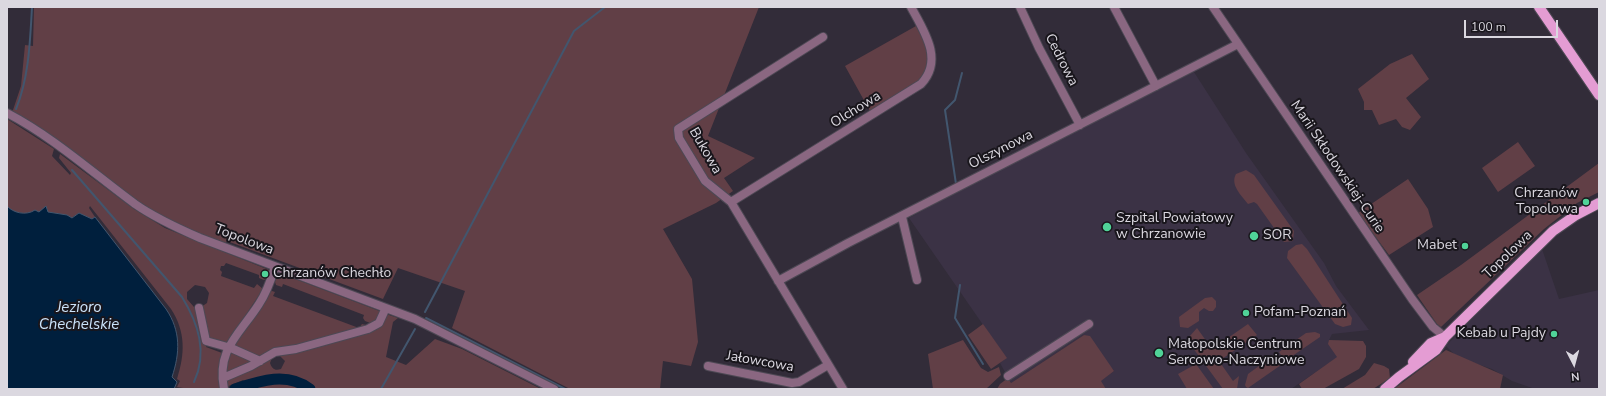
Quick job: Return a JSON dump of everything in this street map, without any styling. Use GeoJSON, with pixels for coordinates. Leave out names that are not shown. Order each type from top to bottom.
{"type":"FeatureCollection","features":[{"type":"Feature","properties":{"kind":"main road"},"geometry":{"type":"LineString","coordinates":[[1539,7],[1599,95]]}},
{"type":"Feature","properties":{"kind":"main road","name":"Topolowa"},"geometry":{"type":"LineString","coordinates":[[1385,389],[1402,374],[1436,350],[1445,337],[1553,231],[1576,215],[1599,203]]}},
{"type":"Feature","properties":{"kind":"street","name":"Olchowa"},"geometry":{"type":"LineString","coordinates":[[731,202],[921,84],[930,74],[932,51],[930,44],[911,7]]}},
{"type":"Feature","properties":{"kind":"street","name":"Cedrowa"},"geometry":{"type":"LineString","coordinates":[[1020,7],[1039,48],[1080,125]]}},
{"type":"Feature","properties":{"kind":"street"},"geometry":{"type":"LineString","coordinates":[[1114,7],[1156,86]]}},
{"type":"Feature","properties":{"kind":"street","name":"Marii Skłodowskiej-Curie"},"geometry":{"type":"LineString","coordinates":[[1213,7],[1412,299],[1433,327],[1445,337]]}},
{"type":"Feature","properties":{"kind":"street","name":"Bukowa"},"geometry":{"type":"LineString","coordinates":[[824,37],[678,129],[679,138],[705,181],[731,202],[843,389]]}},
{"type":"Feature","properties":{"kind":"street","name":"Olszynowa"},"geometry":{"type":"LineString","coordinates":[[778,281],[848,243],[902,217],[1238,44]]}},
{"type":"Feature","properties":{"kind":"street","name":"Topolowa"},"geometry":{"type":"LineString","coordinates":[[7,113],[55,144],[135,204],[162,221],[200,238],[415,320],[554,389]]}},
{"type":"Feature","properties":{"kind":"street"},"geometry":{"type":"LineString","coordinates":[[902,217],[917,280]]}},
{"type":"Feature","properties":{"kind":"street"},"geometry":{"type":"LineString","coordinates":[[224,389],[224,358],[228,348],[264,296],[269,287],[275,267]]}},
{"type":"Feature","properties":{"kind":"street"},"geometry":{"type":"LineString","coordinates":[[199,308],[206,341],[260,361]]}},
{"type":"Feature","properties":{"kind":"street"},"geometry":{"type":"LineString","coordinates":[[223,378],[251,366],[279,351],[306,346],[374,326],[379,323],[384,312]]}},
{"type":"Feature","properties":{"kind":"street"},"geometry":{"type":"LineString","coordinates":[[365,323],[374,326]]}},
{"type":"Feature","properties":{"kind":"street"},"geometry":{"type":"LineString","coordinates":[[1008,376],[1089,324]]}},
{"type":"Feature","properties":{"kind":"street","name":"Jałowcowa"},"geometry":{"type":"LineString","coordinates":[[708,366],[792,383],[799,382],[828,366]]}},
{"type":"Feature","properties":{"kind":"shaded area"},"geometry":{"type":"Polygon","coordinates":[[[34,7],[759,7],[708,136],[755,158],[724,178],[733,191],[716,203],[663,229],[692,279],[698,342],[691,366],[663,361],[660,389],[570,389],[452,328],[465,291],[398,268],[383,299],[227,241],[224,244],[152,212],[12,113],[21,86],[25,45],[33,46],[34,7]]]}},
{"type":"Feature","properties":{"kind":"shaded area"},"geometry":{"type":"Polygon","coordinates":[[[916,26],[927,47],[928,65],[921,82],[871,113],[845,66],[916,26]]]}},
{"type":"Feature","properties":{"kind":"shaded area"},"geometry":{"type":"Polygon","coordinates":[[[1412,54],[1429,79],[1406,98],[1421,117],[1410,130],[1402,127],[1396,119],[1379,125],[1372,110],[1364,110],[1364,102],[1358,89],[1390,64],[1412,54]]]}},
{"type":"Feature","properties":{"kind":"shaded area","name":"Szpital Powiatowy w Chrzanowie"},"geometry":{"type":"Polygon","coordinates":[[[1194,72],[1246,153],[1324,263],[1336,286],[1369,330],[1332,334],[1329,340],[1338,357],[1291,389],[1106,389],[1100,381],[1114,371],[1084,335],[1011,383],[1000,363],[1006,358],[909,218],[984,177],[1194,72]]]}},
{"type":"Feature","properties":{"kind":"shaded area"},"geometry":{"type":"Polygon","coordinates":[[[7,119],[54,149],[52,156],[70,175],[71,173],[59,158],[60,154],[134,209],[165,228],[269,270],[267,278],[264,280],[259,278],[259,275],[226,263],[224,266],[221,266],[221,276],[254,288],[257,284],[263,289],[227,343],[207,344],[206,347],[222,353],[220,367],[222,389],[189,389],[177,387],[180,381],[177,379],[182,361],[183,343],[176,318],[171,309],[90,206],[89,208],[95,217],[92,219],[79,213],[71,218],[55,213],[19,213],[7,206],[7,119]],[[195,285],[187,292],[187,299],[194,307],[201,307],[207,303],[209,293],[205,287],[195,285]]]}},
{"type":"Feature","properties":{"kind":"shaded area"},"geometry":{"type":"Polygon","coordinates":[[[1518,142],[1535,166],[1498,192],[1482,168],[1518,142]]]}},
{"type":"Feature","properties":{"kind":"shaded area"},"geometry":{"type":"Polygon","coordinates":[[[1599,163],[1599,192],[1577,203],[1544,229],[1441,327],[1437,324],[1417,295],[1461,265],[1599,163]]]}},
{"type":"Feature","properties":{"kind":"shaded area"},"geometry":{"type":"Polygon","coordinates":[[[1246,170],[1254,175],[1294,231],[1293,241],[1284,242],[1257,204],[1254,202],[1248,204],[1235,186],[1234,182],[1236,174],[1246,170]]]}},
{"type":"Feature","properties":{"kind":"shaded area"},"geometry":{"type":"Polygon","coordinates":[[[1408,179],[1428,209],[1433,227],[1389,255],[1358,213],[1408,179]]]}},
{"type":"Feature","properties":{"kind":"shaded area"},"geometry":{"type":"Polygon","coordinates":[[[1302,244],[1307,249],[1352,318],[1351,325],[1343,327],[1335,324],[1287,258],[1288,251],[1296,245],[1302,244]]]}},
{"type":"Feature","properties":{"kind":"shaded area"},"geometry":{"type":"Polygon","coordinates":[[[1542,249],[1559,299],[1599,290],[1599,388],[1535,389],[1512,381],[1492,369],[1465,360],[1454,354],[1446,346],[1542,249]]]}},
{"type":"Feature","properties":{"kind":"shaded area"},"geometry":{"type":"Polygon","coordinates":[[[277,275],[298,280],[382,312],[373,324],[365,321],[363,318],[364,315],[283,284],[282,287],[276,285],[275,282],[277,275]]]}},
{"type":"Feature","properties":{"kind":"shaded area"},"geometry":{"type":"Polygon","coordinates":[[[269,292],[275,292],[273,296],[359,328],[362,324],[370,326],[260,358],[231,347],[269,292]]]}},
{"type":"Feature","properties":{"kind":"shaded area"},"geometry":{"type":"Polygon","coordinates":[[[1212,297],[1216,301],[1216,307],[1213,311],[1209,311],[1204,308],[1199,312],[1199,321],[1188,328],[1180,327],[1179,317],[1205,298],[1212,297]]]}},
{"type":"Feature","properties":{"kind":"shaded area"},"geometry":{"type":"Polygon","coordinates":[[[386,314],[398,318],[393,322],[386,357],[406,365],[435,339],[462,349],[541,389],[314,389],[298,380],[281,377],[264,378],[247,383],[243,380],[226,387],[226,379],[272,358],[270,363],[273,368],[275,370],[281,369],[285,361],[279,355],[371,330],[386,314]]]}},
{"type":"Feature","properties":{"kind":"shaded area"},"geometry":{"type":"Polygon","coordinates":[[[983,324],[1007,358],[991,369],[968,335],[983,324]]]}},
{"type":"Feature","properties":{"kind":"shaded area"},"geometry":{"type":"Polygon","coordinates":[[[1248,324],[1257,335],[1219,361],[1233,381],[1239,376],[1237,389],[1223,389],[1190,344],[1189,337],[1197,328],[1212,349],[1248,324]]]}},
{"type":"Feature","properties":{"kind":"shaded area"},"geometry":{"type":"Polygon","coordinates":[[[1315,332],[1320,334],[1320,337],[1285,361],[1279,352],[1306,333],[1315,332]]]}},
{"type":"Feature","properties":{"kind":"shaded area"},"geometry":{"type":"Polygon","coordinates":[[[1084,335],[1090,336],[1114,371],[1101,381],[1106,389],[997,389],[1000,384],[1008,378],[1011,383],[1084,335]]]}},
{"type":"Feature","properties":{"kind":"shaded area"},"geometry":{"type":"Polygon","coordinates":[[[963,340],[981,368],[988,372],[999,367],[1001,375],[986,389],[933,389],[928,354],[963,340]]]}},
{"type":"Feature","properties":{"kind":"shaded area"},"geometry":{"type":"Polygon","coordinates":[[[1329,340],[1363,341],[1366,346],[1366,357],[1359,369],[1323,389],[1302,389],[1299,384],[1337,357],[1328,344],[1329,340]]]}},
{"type":"Feature","properties":{"kind":"shaded area"},"geometry":{"type":"Polygon","coordinates":[[[230,350],[255,359],[227,375],[225,364],[230,350]]]}},
{"type":"Feature","properties":{"kind":"shaded area"},"geometry":{"type":"Polygon","coordinates":[[[1446,350],[1503,375],[1500,389],[1394,389],[1446,350]]]}},
{"type":"Feature","properties":{"kind":"shaded area"},"geometry":{"type":"Polygon","coordinates":[[[1274,355],[1281,365],[1248,388],[1246,387],[1245,385],[1248,374],[1274,355]]]}},
{"type":"Feature","properties":{"kind":"shaded area"},"geometry":{"type":"Polygon","coordinates":[[[1374,363],[1389,369],[1390,378],[1373,389],[1342,389],[1365,375],[1374,363]]]}},
{"type":"Feature","properties":{"kind":"shaded area"},"geometry":{"type":"Polygon","coordinates":[[[1196,364],[1214,389],[1187,389],[1178,374],[1196,364]]]}},
{"type":"Feature","properties":{"kind":"shaded area"},"geometry":{"type":"Polygon","coordinates":[[[275,380],[292,382],[308,389],[248,389],[247,387],[261,381],[275,380]]]}},
{"type":"Feature","properties":{"kind":"water","name":"Jezioro Chechelskie"},"geometry":{"type":"Polygon","coordinates":[[[7,206],[20,213],[28,213],[35,210],[39,212],[46,206],[48,212],[67,215],[72,218],[79,213],[92,219],[95,217],[171,317],[178,342],[177,359],[172,377],[177,382],[174,389],[7,389],[7,206]]]}},
{"type":"Feature","properties":{"kind":"waterway"},"geometry":{"type":"LineString","coordinates":[[16,109],[24,84],[26,72],[32,7]]}},
{"type":"Feature","properties":{"kind":"waterway"},"geometry":{"type":"LineString","coordinates":[[425,312],[574,31],[605,7]]}},
{"type":"Feature","properties":{"kind":"waterway"},"geometry":{"type":"LineString","coordinates":[[956,184],[945,110],[955,100],[962,73]]}},
{"type":"Feature","properties":{"kind":"waterway"},"geometry":{"type":"LineString","coordinates":[[72,170],[182,297],[188,307],[197,327],[201,349],[198,371],[194,382]]}},
{"type":"Feature","properties":{"kind":"waterway"},"geometry":{"type":"LineString","coordinates":[[960,285],[955,318],[983,364]]}},
{"type":"Feature","properties":{"kind":"waterway"},"geometry":{"type":"LineString","coordinates":[[426,318],[565,389]]}},
{"type":"Feature","properties":{"kind":"waterway"},"geometry":{"type":"LineString","coordinates":[[381,389],[415,329]]}},
{"type":"Feature","properties":{"kind":"waterway"},"geometry":{"type":"LineString","coordinates":[[235,389],[273,379],[292,380],[310,389]]}},
{"type":"Feature","properties":{"kind":"place","name":"Chrzanów Topolowa"},"geometry":{"type":"Point","coordinates":[1586,202]}},
{"type":"Feature","properties":{"kind":"place","name":"Szpital Powiatowy w Chrzanowie"},"geometry":{"type":"Point","coordinates":[1107,227]}},
{"type":"Feature","properties":{"kind":"place","name":"SOR"},"geometry":{"type":"Point","coordinates":[1254,236]}},
{"type":"Feature","properties":{"kind":"place","name":"Mabet"},"geometry":{"type":"Point","coordinates":[1465,246]}},
{"type":"Feature","properties":{"kind":"place","name":"Chrzanów Chechło"},"geometry":{"type":"Point","coordinates":[265,274]}},
{"type":"Feature","properties":{"kind":"place","name":"Pofam-Poznań"},"geometry":{"type":"Point","coordinates":[1246,313]}},
{"type":"Feature","properties":{"kind":"place","name":"Kebab u Pajdy"},"geometry":{"type":"Point","coordinates":[1554,334]}},
{"type":"Feature","properties":{"kind":"place","name":"Małopolskie Centrum Sercowo-Naczyniowe"},"geometry":{"type":"Point","coordinates":[1159,353]}}]}
